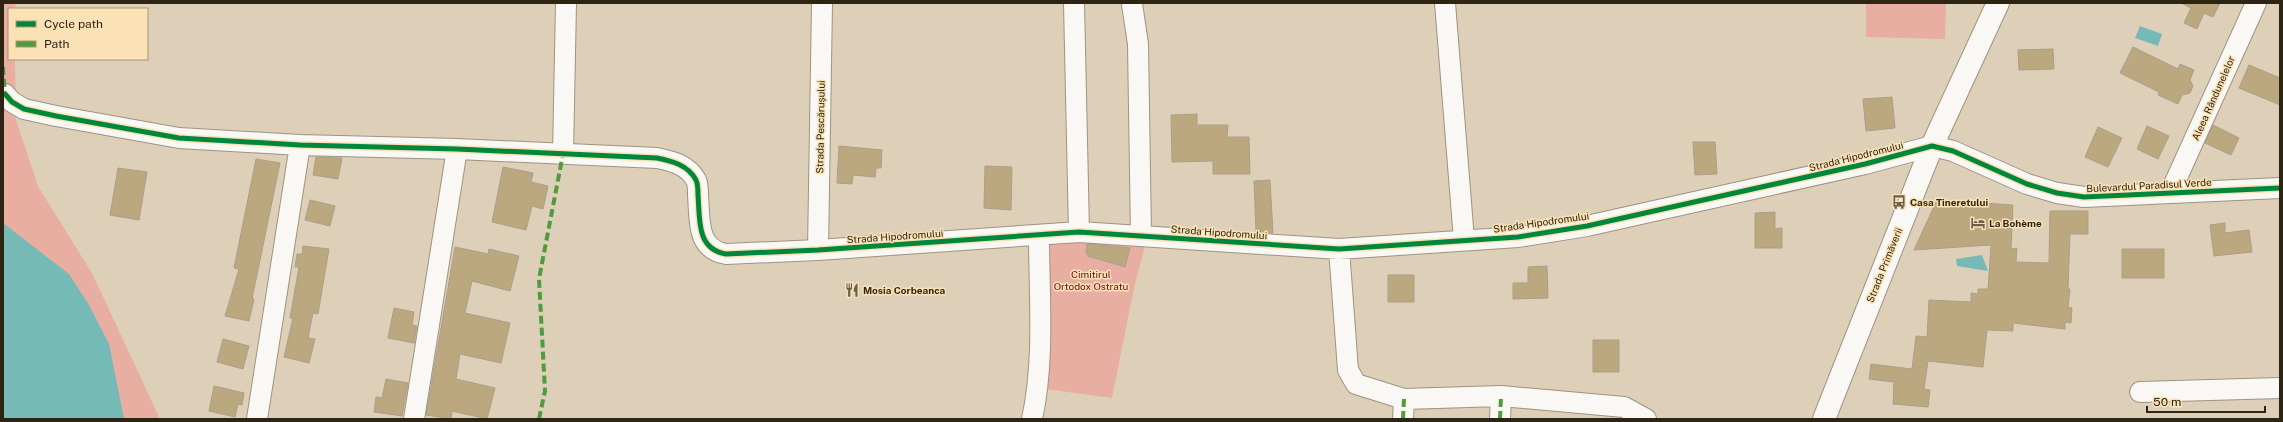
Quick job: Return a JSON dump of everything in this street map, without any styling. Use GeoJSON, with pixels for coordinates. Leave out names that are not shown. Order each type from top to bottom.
{"type":"FeatureCollection","features":[{"type":"Feature","properties":{"kind":"main road","name":"Strada Primăverii"},"geometry":{"type":"LineString","coordinates":[[1824,419],[1932,146],[1998,3]]}},
{"type":"Feature","properties":{"kind":"street"},"geometry":{"type":"LineString","coordinates":[[563,154],[566,3]]}},
{"type":"Feature","properties":{"kind":"street","name":"Strada Pescărușului"},"geometry":{"type":"LineString","coordinates":[[818,250],[822,3]]}},
{"type":"Feature","properties":{"kind":"street"},"geometry":{"type":"LineString","coordinates":[[1074,3],[1079,232]]}},
{"type":"Feature","properties":{"kind":"street"},"geometry":{"type":"LineString","coordinates":[[1445,3],[1464,240]]}},
{"type":"Feature","properties":{"kind":"street","name":"Aleea Rândunelelor"},"geometry":{"type":"LineString","coordinates":[[2170,193],[2256,3]]}},
{"type":"Feature","properties":{"kind":"street"},"geometry":{"type":"LineString","coordinates":[[1132,4],[1138,44],[1141,236]]}},
{"type":"Feature","properties":{"kind":"street","name":"Strada Hipodromului"},"geometry":{"type":"LineString","coordinates":[[5,94],[12,102],[24,108],[114,128],[179,138],[300,145],[457,148],[657,158],[676,162],[690,171],[697,181],[702,232],[706,245],[716,252],[726,254],[818,250],[1079,232],[1339,248],[1518,237],[1587,226],[1865,164],[1932,146]]}},
{"type":"Feature","properties":{"kind":"street"},"geometry":{"type":"LineString","coordinates":[[257,419],[300,145]]}},
{"type":"Feature","properties":{"kind":"street","name":"Bulevardul Paradisul Verde"},"geometry":{"type":"LineString","coordinates":[[1932,146],[1953,151],[2027,184],[2057,193],[2084,197],[2280,188]]}},
{"type":"Feature","properties":{"kind":"street"},"geometry":{"type":"LineString","coordinates":[[414,419],[457,148]]}},
{"type":"Feature","properties":{"kind":"street"},"geometry":{"type":"LineString","coordinates":[[1032,419],[1037,396],[1040,346],[1039,235]]}},
{"type":"Feature","properties":{"kind":"street"},"geometry":{"type":"LineString","coordinates":[[1339,248],[1348,370],[1356,384],[1404,399],[1501,396],[1624,407],[1646,419]]}},
{"type":"Feature","properties":{"kind":"street"},"geometry":{"type":"LineString","coordinates":[[2140,392],[2280,388]]}},
{"type":"Feature","properties":{"kind":"street"},"geometry":{"type":"LineString","coordinates":[[1500,419],[1501,396]]}},
{"type":"Feature","properties":{"kind":"street"},"geometry":{"type":"LineString","coordinates":[[1403,419],[1404,399]]}},
{"type":"Feature","properties":{"kind":"green space"},"geometry":{"type":"Polygon","coordinates":[[[3,3],[16,3],[15,8],[8,8],[8,60],[15,60],[16,120],[38,186],[93,275],[160,419],[3,419],[3,3]]]}},
{"type":"Feature","properties":{"kind":"green space"},"geometry":{"type":"Polygon","coordinates":[[[1866,3],[1946,3],[1945,39],[1866,37],[1866,3]]]}},
{"type":"Feature","properties":{"kind":"green space","name":"Cimitirul Ortodox Ostratu"},"geometry":{"type":"Polygon","coordinates":[[[1147,239],[1135,283],[1112,398],[1045,389],[1047,243],[1147,239]]]}},
{"type":"Feature","properties":{"kind":"water"},"geometry":{"type":"Polygon","coordinates":[[[2140,26],[2162,34],[2158,46],[2135,38],[2140,26]]]}},
{"type":"Feature","properties":{"kind":"water"},"geometry":{"type":"Polygon","coordinates":[[[3,223],[69,274],[89,305],[109,344],[124,419],[3,419],[3,223]]]}},
{"type":"Feature","properties":{"kind":"water"},"geometry":{"type":"Polygon","coordinates":[[[1982,255],[1988,271],[1957,266],[1956,259],[1982,255]]]}},
{"type":"Feature","properties":{"kind":"building"},"geometry":{"type":"Polygon","coordinates":[[[2181,3],[2220,3],[2213,17],[2204,13],[2197,29],[2184,23],[2191,8],[2181,3]]]}},
{"type":"Feature","properties":{"kind":"building"},"geometry":{"type":"Polygon","coordinates":[[[2133,47],[2178,69],[2180,64],[2194,70],[2190,80],[2193,86],[2190,93],[2182,95],[2178,104],[2158,95],[2159,92],[2120,73],[2133,47]]]}},
{"type":"Feature","properties":{"kind":"building"},"geometry":{"type":"Polygon","coordinates":[[[2053,49],[2054,69],[2019,70],[2018,50],[2053,49]]]}},
{"type":"Feature","properties":{"kind":"building"},"geometry":{"type":"Polygon","coordinates":[[[2249,65],[2280,78],[2280,105],[2239,88],[2249,65]]]}},
{"type":"Feature","properties":{"kind":"building"},"geometry":{"type":"Polygon","coordinates":[[[1892,97],[1895,128],[1866,131],[1863,99],[1892,97]]]}},
{"type":"Feature","properties":{"kind":"building"},"geometry":{"type":"Polygon","coordinates":[[[1197,114],[1197,125],[1228,125],[1227,137],[1249,137],[1250,174],[1213,174],[1213,161],[1172,162],[1171,115],[1197,114]]]}},
{"type":"Feature","properties":{"kind":"building"},"geometry":{"type":"Polygon","coordinates":[[[2213,125],[2239,138],[2231,155],[2205,143],[2213,125]]]}},
{"type":"Feature","properties":{"kind":"building"},"geometry":{"type":"Polygon","coordinates":[[[2147,126],[2169,136],[2158,159],[2137,149],[2147,126]]]}},
{"type":"Feature","properties":{"kind":"building"},"geometry":{"type":"Polygon","coordinates":[[[2098,127],[2122,138],[2108,167],[2085,157],[2098,127]]]}},
{"type":"Feature","properties":{"kind":"building"},"geometry":{"type":"Polygon","coordinates":[[[1693,142],[1715,142],[1717,174],[1695,175],[1693,142]]]}},
{"type":"Feature","properties":{"kind":"building"},"geometry":{"type":"Polygon","coordinates":[[[839,146],[882,150],[881,168],[876,168],[875,177],[853,175],[852,184],[837,183],[839,146]]]}},
{"type":"Feature","properties":{"kind":"building"},"geometry":{"type":"Polygon","coordinates":[[[316,157],[342,158],[338,179],[313,175],[316,157]]]}},
{"type":"Feature","properties":{"kind":"building"},"geometry":{"type":"Polygon","coordinates":[[[256,159],[280,163],[252,299],[254,299],[249,321],[225,316],[239,269],[234,268],[256,159]]]}},
{"type":"Feature","properties":{"kind":"building"},"geometry":{"type":"Polygon","coordinates":[[[985,166],[1012,167],[1011,210],[984,208],[985,166]]]}},
{"type":"Feature","properties":{"kind":"building"},"geometry":{"type":"Polygon","coordinates":[[[503,167],[533,173],[531,182],[548,186],[543,209],[532,206],[526,230],[492,222],[503,167]]]}},
{"type":"Feature","properties":{"kind":"building"},"geometry":{"type":"Polygon","coordinates":[[[118,168],[147,172],[139,220],[110,215],[118,168]]]}},
{"type":"Feature","properties":{"kind":"building"},"geometry":{"type":"Polygon","coordinates":[[[1270,180],[1273,233],[1256,232],[1254,181],[1270,180]]]}},
{"type":"Feature","properties":{"kind":"building"},"geometry":{"type":"Polygon","coordinates":[[[310,200],[335,206],[330,226],[305,220],[310,200]]]}},
{"type":"Feature","properties":{"kind":"building"},"geometry":{"type":"Polygon","coordinates":[[[1937,200],[2013,205],[2011,249],[2017,248],[2016,262],[2049,263],[2050,211],[2088,211],[2088,234],[2070,234],[2068,289],[2070,289],[2068,307],[2072,308],[2071,323],[2065,322],[2065,329],[2013,323],[2013,331],[1987,330],[1983,367],[1928,361],[1924,389],[1930,390],[1928,407],[1893,404],[1894,382],[1869,379],[1871,364],[1912,369],[1916,336],[1927,337],[1929,300],[1971,302],[1971,293],[1978,294],[1978,289],[1988,289],[1991,245],[1914,250],[1937,200]]]}},
{"type":"Feature","properties":{"kind":"building"},"geometry":{"type":"Polygon","coordinates":[[[1775,212],[1775,229],[1782,228],[1782,248],[1755,248],[1755,213],[1775,212]]]}},
{"type":"Feature","properties":{"kind":"building"},"geometry":{"type":"Polygon","coordinates":[[[2225,223],[2225,233],[2249,230],[2252,252],[2214,256],[2210,225],[2225,223]]]}},
{"type":"Feature","properties":{"kind":"building"},"geometry":{"type":"Polygon","coordinates":[[[1087,244],[1130,248],[1125,267],[1088,256],[1086,253],[1087,244]]]}},
{"type":"Feature","properties":{"kind":"building"},"geometry":{"type":"Polygon","coordinates":[[[303,246],[329,249],[318,314],[313,313],[308,338],[315,339],[309,363],[284,357],[293,318],[290,318],[299,267],[295,267],[297,254],[302,254],[303,246]]]}},
{"type":"Feature","properties":{"kind":"building"},"geometry":{"type":"Polygon","coordinates":[[[455,247],[488,254],[489,249],[519,256],[510,291],[472,281],[465,313],[510,323],[501,363],[460,354],[456,379],[495,388],[487,419],[452,411],[451,419],[426,415],[455,247]]]}},
{"type":"Feature","properties":{"kind":"building"},"geometry":{"type":"Polygon","coordinates":[[[2122,249],[2164,249],[2164,278],[2122,278],[2122,249]]]}},
{"type":"Feature","properties":{"kind":"building"},"geometry":{"type":"Polygon","coordinates":[[[1547,266],[1548,298],[1513,299],[1513,283],[1528,283],[1528,267],[1547,266]]]}},
{"type":"Feature","properties":{"kind":"building"},"geometry":{"type":"Polygon","coordinates":[[[1388,275],[1414,275],[1414,302],[1388,302],[1388,275]]]}},
{"type":"Feature","properties":{"kind":"building"},"geometry":{"type":"Polygon","coordinates":[[[394,308],[414,312],[412,325],[417,326],[414,343],[388,338],[394,308]]]}},
{"type":"Feature","properties":{"kind":"building"},"geometry":{"type":"Polygon","coordinates":[[[223,339],[249,346],[243,369],[217,362],[223,339]]]}},
{"type":"Feature","properties":{"kind":"building"},"geometry":{"type":"Polygon","coordinates":[[[1593,340],[1619,340],[1619,372],[1593,372],[1593,340]]]}},
{"type":"Feature","properties":{"kind":"building"},"geometry":{"type":"Polygon","coordinates":[[[386,379],[408,383],[402,416],[374,412],[376,397],[382,398],[386,379]]]}},
{"type":"Feature","properties":{"kind":"building"},"geometry":{"type":"Polygon","coordinates":[[[214,386],[244,393],[242,405],[238,404],[235,417],[209,411],[214,386]]]}},
{"type":"Feature","properties":{"kind":"marked path"},"geometry":{"type":"LineString","coordinates":[[3,67],[5,94]]}},
{"type":"Feature","properties":{"kind":"marked path"},"geometry":{"type":"LineString","coordinates":[[539,419],[545,391],[539,279],[563,154]]}},
{"type":"Feature","properties":{"kind":"marked path"},"geometry":{"type":"LineString","coordinates":[[1500,419],[1501,396]]}},
{"type":"Feature","properties":{"kind":"marked path"},"geometry":{"type":"LineString","coordinates":[[1403,419],[1404,399]]}},
{"type":"Feature","properties":{"kind":"cycle path"},"geometry":{"type":"LineString","coordinates":[[5,94],[12,102],[24,109],[179,138],[300,145],[457,149],[663,159],[679,164],[693,175],[698,185],[700,223],[704,239],[709,246],[716,251],[726,254],[818,250],[1079,232],[1339,249],[1518,237],[1587,226],[1865,164],[1932,146],[1953,151],[2027,184],[2057,193],[2084,197],[2280,188]]}},
{"type":"Feature","properties":{"kind":"place","name":"Casa Tineretului"},"geometry":{"type":"Point","coordinates":[1899,202]}},
{"type":"Feature","properties":{"kind":"place","name":"La Bohème"},"geometry":{"type":"Point","coordinates":[1978,223]}},
{"type":"Feature","properties":{"kind":"place","name":"Mosia Corbeanca"},"geometry":{"type":"Point","coordinates":[852,290]}}]}
